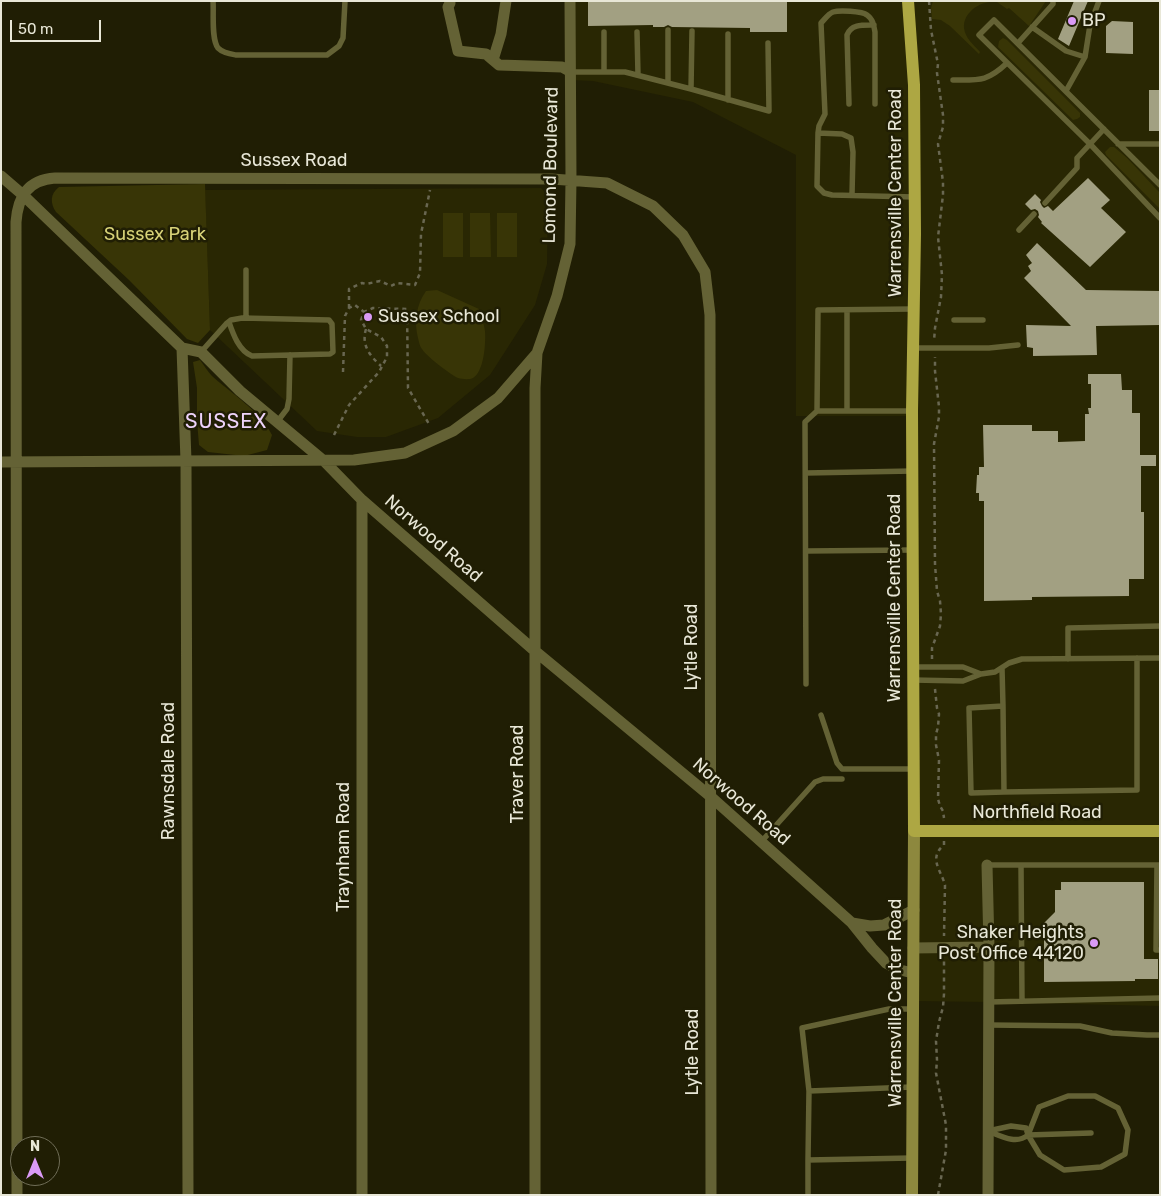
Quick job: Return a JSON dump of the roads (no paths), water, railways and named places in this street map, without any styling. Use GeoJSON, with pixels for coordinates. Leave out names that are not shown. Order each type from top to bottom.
{"type":"FeatureCollection","features":[{"type":"Feature","properties":{"kind":"main road","name":"Warrensville Center Road"},"geometry":{"type":"LineString","coordinates":[[908,1],[914,85],[915,197],[912,411],[914,769],[912,1195]]}},
{"type":"Feature","properties":{"kind":"main road","name":"Northfield Road"},"geometry":{"type":"LineString","coordinates":[[914,831],[1160,831]]}},
{"type":"Feature","properties":{"kind":"street"},"geometry":{"type":"LineString","coordinates":[[493,60],[501,34],[506,1]]}},
{"type":"Feature","properties":{"kind":"street","name":"Lomond Boulevard"},"geometry":{"type":"LineString","coordinates":[[1,462],[354,460],[406,453],[453,431],[498,398],[537,353],[557,296],[570,244],[570,1]]}},
{"type":"Feature","properties":{"kind":"street"},"geometry":{"type":"LineString","coordinates":[[450,3],[448,7],[458,51],[486,54],[499,64],[562,67],[571,72]]}},
{"type":"Feature","properties":{"kind":"street"},"geometry":{"type":"LineString","coordinates":[[1,176],[182,348],[201,352]]}},
{"type":"Feature","properties":{"kind":"street","name":"Sussex Road"},"geometry":{"type":"LineString","coordinates":[[23,195],[38,181],[55,178],[571,180]]}},
{"type":"Feature","properties":{"kind":"street","name":"Lytle Road"},"geometry":{"type":"LineString","coordinates":[[571,180],[607,183],[653,206],[683,235],[704,272],[710,315],[711,1195]]}},
{"type":"Feature","properties":{"kind":"street"},"geometry":{"type":"LineString","coordinates":[[17,1195],[16,222],[19,204],[23,195]]}},
{"type":"Feature","properties":{"kind":"street","name":"Rawnsdale Road"},"geometry":{"type":"LineString","coordinates":[[182,348],[186,461],[188,1195]]}},
{"type":"Feature","properties":{"kind":"street","name":"Norwood Road"},"geometry":{"type":"LineString","coordinates":[[201,352],[240,391],[324,461],[362,500],[535,651],[710,796],[852,923],[886,963],[900,970],[913,973]]}},
{"type":"Feature","properties":{"kind":"street","name":"Traver Road"},"geometry":{"type":"LineString","coordinates":[[535,1195],[535,388],[537,353]]}},
{"type":"Feature","properties":{"kind":"street","name":"Traynham Road"},"geometry":{"type":"LineString","coordinates":[[362,500],[362,1195]]}},
{"type":"Feature","properties":{"kind":"street"},"geometry":{"type":"LineString","coordinates":[[987,865],[989,947],[988,1195]]}},
{"type":"Feature","properties":{"kind":"street"},"geometry":{"type":"LineString","coordinates":[[852,923],[870,926],[884,925],[914,910]]}},
{"type":"Feature","properties":{"kind":"street"},"geometry":{"type":"LineString","coordinates":[[913,948],[989,947]]}},
{"type":"Feature","properties":{"kind":"lane"},"geometry":{"type":"LineString","coordinates":[[213,1],[214,38],[218,47],[224,52],[236,55],[327,55],[339,46],[343,38],[345,1]]}},
{"type":"Feature","properties":{"kind":"lane"},"geometry":{"type":"LineString","coordinates":[[1018,43],[1054,1]]}},
{"type":"Feature","properties":{"kind":"lane"},"geometry":{"type":"LineString","coordinates":[[1066,91],[1085,57],[1090,25],[1100,1]]}},
{"type":"Feature","properties":{"kind":"lane"},"geometry":{"type":"LineString","coordinates":[[875,104],[874,25],[869,16],[862,12],[834,11],[821,23],[824,114],[818,133],[818,186],[824,193],[832,195],[915,197]]}},
{"type":"Feature","properties":{"kind":"lane"},"geometry":{"type":"LineString","coordinates":[[1160,185],[994,20],[979,35],[1090,144],[1160,218]]}},
{"type":"Feature","properties":{"kind":"lane"},"geometry":{"type":"LineString","coordinates":[[849,104],[847,35],[852,27],[874,25]]}},
{"type":"Feature","properties":{"kind":"lane"},"geometry":{"type":"LineString","coordinates":[[1032,27],[1066,51],[1085,57]]}},
{"type":"Feature","properties":{"kind":"lane"},"geometry":{"type":"LineString","coordinates":[[668,30],[668,83]]}},
{"type":"Feature","properties":{"kind":"lane"},"geometry":{"type":"LineString","coordinates":[[691,89],[692,30]]}},
{"type":"Feature","properties":{"kind":"lane"},"geometry":{"type":"LineString","coordinates":[[604,32],[604,72]]}},
{"type":"Feature","properties":{"kind":"lane"},"geometry":{"type":"LineString","coordinates":[[637,32],[638,75]]}},
{"type":"Feature","properties":{"kind":"lane"},"geometry":{"type":"LineString","coordinates":[[728,34],[728,100]]}},
{"type":"Feature","properties":{"kind":"lane"},"geometry":{"type":"LineString","coordinates":[[571,72],[625,72],[769,111],[768,42]]}},
{"type":"Feature","properties":{"kind":"lane"},"geometry":{"type":"LineString","coordinates":[[953,80],[987,78],[1007,63]]}},
{"type":"Feature","properties":{"kind":"lane"},"geometry":{"type":"LineString","coordinates":[[1045,203],[1077,168],[1077,158],[1104,129]]}},
{"type":"Feature","properties":{"kind":"lane"},"geometry":{"type":"LineString","coordinates":[[818,133],[842,134],[851,138],[853,152],[852,195]]}},
{"type":"Feature","properties":{"kind":"lane"},"geometry":{"type":"LineString","coordinates":[[1118,144],[1160,144]]}},
{"type":"Feature","properties":{"kind":"lane"},"geometry":{"type":"LineString","coordinates":[[1019,230],[1034,214]]}},
{"type":"Feature","properties":{"kind":"lane"},"geometry":{"type":"LineString","coordinates":[[246,270],[246,318]]}},
{"type":"Feature","properties":{"kind":"lane"},"geometry":{"type":"LineString","coordinates":[[817,411],[818,310],[914,309]]}},
{"type":"Feature","properties":{"kind":"lane"},"geometry":{"type":"LineString","coordinates":[[847,310],[847,411]]}},
{"type":"Feature","properties":{"kind":"lane"},"geometry":{"type":"LineString","coordinates":[[201,352],[229,322],[231,320],[246,318],[329,320],[332,324],[332,353],[252,356],[247,354],[237,341],[229,322]]}},
{"type":"Feature","properties":{"kind":"lane"},"geometry":{"type":"LineString","coordinates":[[954,320],[983,320]]}},
{"type":"Feature","properties":{"kind":"lane"},"geometry":{"type":"LineString","coordinates":[[913,348],[989,348],[1018,344]]}},
{"type":"Feature","properties":{"kind":"lane"},"geometry":{"type":"LineString","coordinates":[[278,422],[288,409],[290,356]]}},
{"type":"Feature","properties":{"kind":"lane"},"geometry":{"type":"LineString","coordinates":[[806,684],[805,422],[817,411],[912,411]]}},
{"type":"Feature","properties":{"kind":"lane"},"geometry":{"type":"LineString","coordinates":[[806,473],[913,471]]}},
{"type":"Feature","properties":{"kind":"lane"},"geometry":{"type":"LineString","coordinates":[[806,551],[912,550]]}},
{"type":"Feature","properties":{"kind":"lane"},"geometry":{"type":"LineString","coordinates":[[1068,659],[1068,628],[1160,626]]}},
{"type":"Feature","properties":{"kind":"lane"},"geometry":{"type":"LineString","coordinates":[[1003,706],[969,708],[971,792],[1137,790],[1137,658]]}},
{"type":"Feature","properties":{"kind":"lane"},"geometry":{"type":"LineString","coordinates":[[913,680],[963,681],[981,674],[995,672],[1012,662],[1022,659],[1160,658]]}},
{"type":"Feature","properties":{"kind":"lane"},"geometry":{"type":"LineString","coordinates":[[913,667],[963,667],[981,674]]}},
{"type":"Feature","properties":{"kind":"lane"},"geometry":{"type":"LineString","coordinates":[[1002,668],[1004,792]]}},
{"type":"Feature","properties":{"kind":"lane"},"geometry":{"type":"LineString","coordinates":[[821,715],[837,764],[842,769],[914,769]]}},
{"type":"Feature","properties":{"kind":"lane"},"geometry":{"type":"LineString","coordinates":[[761,842],[815,782],[824,779],[842,778]]}},
{"type":"Feature","properties":{"kind":"lane"},"geometry":{"type":"LineString","coordinates":[[987,865],[1158,865],[1156,950],[1160,950]]}},
{"type":"Feature","properties":{"kind":"lane"},"geometry":{"type":"LineString","coordinates":[[1021,865],[1022,1001]]}},
{"type":"Feature","properties":{"kind":"lane"},"geometry":{"type":"LineString","coordinates":[[989,1002],[1160,998]]}},
{"type":"Feature","properties":{"kind":"lane"},"geometry":{"type":"LineString","coordinates":[[808,1195],[809,1091],[802,1028],[889,1009],[912,1009]]}},
{"type":"Feature","properties":{"kind":"lane"},"geometry":{"type":"LineString","coordinates":[[989,1025],[1080,1026],[1112,1033],[1160,1034]]}},
{"type":"Feature","properties":{"kind":"lane"},"geometry":{"type":"LineString","coordinates":[[809,1091],[912,1087]]}},
{"type":"Feature","properties":{"kind":"lane"},"geometry":{"type":"LineString","coordinates":[[988,1131],[1009,1140],[1023,1139],[1028,1135],[1039,1107],[1068,1096],[1095,1096],[1118,1108],[1128,1130],[1125,1154],[1101,1167],[1064,1170],[1040,1155],[1028,1135],[1026,1128],[1011,1126],[988,1131]]}},
{"type":"Feature","properties":{"kind":"lane"},"geometry":{"type":"LineString","coordinates":[[1028,1135],[1090,1133]]}},
{"type":"Feature","properties":{"kind":"lane"},"geometry":{"type":"LineString","coordinates":[[808,1160],[912,1158]]}},
{"type":"Feature","properties":{"kind":"place","name":"BP"},"geometry":{"type":"Point","coordinates":[1072,21]}},
{"type":"Feature","properties":{"kind":"place","name":"Sussex School"},"geometry":{"type":"Point","coordinates":[368,317]}},
{"type":"Feature","properties":{"kind":"place","name":"Shaker Heights Post Office 44120"},"geometry":{"type":"Point","coordinates":[1094,943]}},
{"type":"Feature","properties":{"kind":"district","name":"SUSSEX"},"geometry":{"type":"Point","coordinates":[226,422]}},
{"type":"Feature","properties":{"kind":"park label","name":"Sussex Park"},"geometry":{"type":"Point","coordinates":[155,235]}}]}
